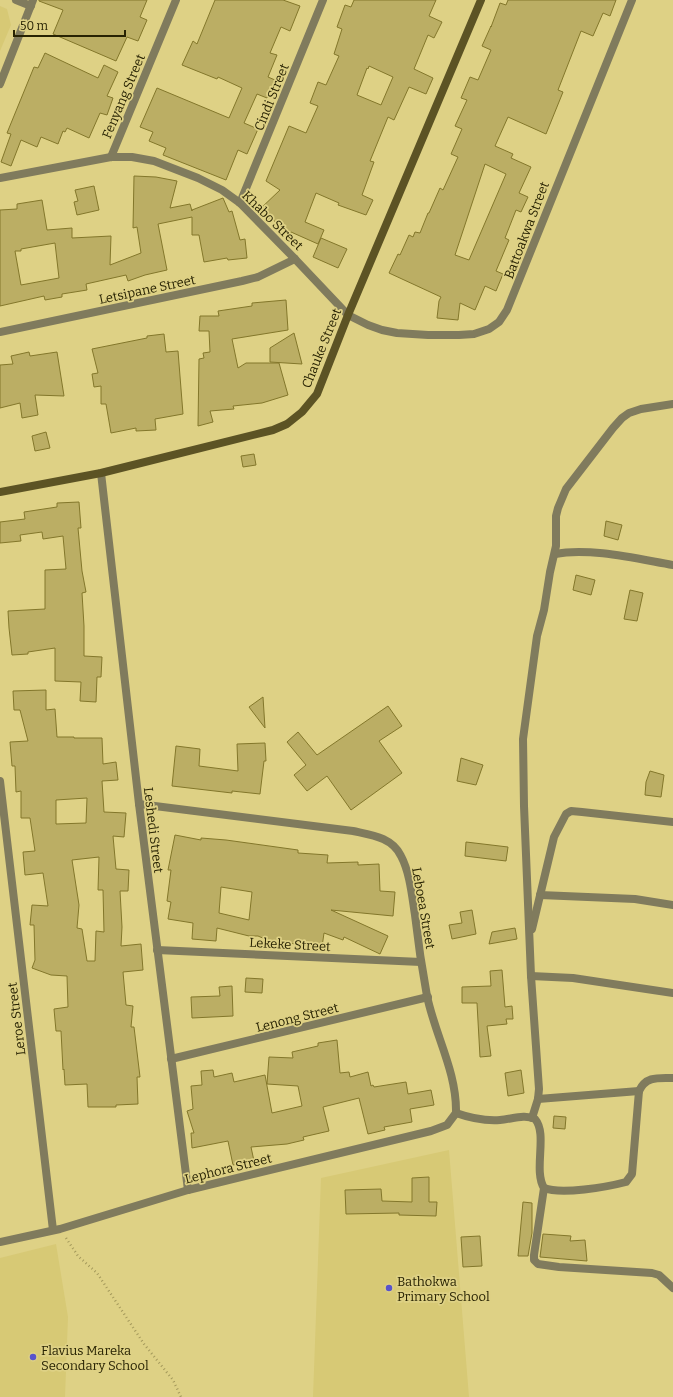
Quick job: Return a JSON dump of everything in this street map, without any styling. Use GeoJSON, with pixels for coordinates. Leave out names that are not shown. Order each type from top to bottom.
{"type":"FeatureCollection","features":[{"type":"Feature","properties":{"kind":"street"},"geometry":{"type":"LineString","coordinates":[[0,84],[32,3],[16,0]]}},
{"type":"Feature","properties":{"kind":"street","name":"Fenyang Street"},"geometry":{"type":"LineString","coordinates":[[111,157],[176,0]]}},
{"type":"Feature","properties":{"kind":"street","name":"Cindi Street"},"geometry":{"type":"LineString","coordinates":[[240,203],[323,0]]}},
{"type":"Feature","properties":{"kind":"street","name":"Chauke Street"},"geometry":{"type":"LineString","coordinates":[[0,492],[101,472],[260,433],[287,424],[302,412],[316,394],[481,0]]}},
{"type":"Feature","properties":{"kind":"street","name":"Battoakwa Street"},"geometry":{"type":"LineString","coordinates":[[348,315],[382,330],[397,333],[428,335],[474,334],[489,329],[499,322],[507,310],[515,292],[632,0]]}},
{"type":"Feature","properties":{"kind":"street","name":"Khabo Street"},"geometry":{"type":"LineString","coordinates":[[0,178],[111,157],[132,157],[154,161],[198,178],[222,190],[240,203],[348,315]]}},
{"type":"Feature","properties":{"kind":"street","name":"Letsipane Street"},"geometry":{"type":"LineString","coordinates":[[0,332],[242,281],[258,277],[295,259]]}},
{"type":"Feature","properties":{"kind":"street"},"geometry":{"type":"LineString","coordinates":[[532,1118],[538,1099],[539,1079],[531,976],[524,806],[523,739],[536,636],[544,610],[550,572],[555,554],[557,536],[556,516],[566,489],[622,418],[641,409],[673,404]]}},
{"type":"Feature","properties":{"kind":"street","name":"Leshedi Street"},"geometry":{"type":"LineString","coordinates":[[101,472],[139,804],[188,1190]]}},
{"type":"Feature","properties":{"kind":"street"},"geometry":{"type":"LineString","coordinates":[[555,554],[585,552],[673,565]]}},
{"type":"Feature","properties":{"kind":"street","name":"Leroe Street"},"geometry":{"type":"LineString","coordinates":[[0,781],[57,1229]]}},
{"type":"Feature","properties":{"kind":"street","name":"Leboea Street"},"geometry":{"type":"LineString","coordinates":[[139,804],[353,831],[377,836],[392,842],[401,856],[412,895],[421,962],[428,997],[457,1101],[456,1113]]}},
{"type":"Feature","properties":{"kind":"street"},"geometry":{"type":"LineString","coordinates":[[530,940],[554,837],[566,814],[571,811],[611,814],[673,822]]}},
{"type":"Feature","properties":{"kind":"street"},"geometry":{"type":"LineString","coordinates":[[540,895],[636,899],[673,905]]}},
{"type":"Feature","properties":{"kind":"street","name":"Lekeke Street"},"geometry":{"type":"LineString","coordinates":[[158,950],[421,962]]}},
{"type":"Feature","properties":{"kind":"street"},"geometry":{"type":"LineString","coordinates":[[531,976],[573,978],[673,993]]}},
{"type":"Feature","properties":{"kind":"street","name":"Lenong Street"},"geometry":{"type":"LineString","coordinates":[[171,1059],[428,997]]}},
{"type":"Feature","properties":{"kind":"street"},"geometry":{"type":"LineString","coordinates":[[544,1188],[555,1190],[584,1189],[611,1186],[626,1182],[632,1174],[639,1091],[643,1084],[648,1080],[673,1078]]}},
{"type":"Feature","properties":{"kind":"street"},"geometry":{"type":"LineString","coordinates":[[538,1099],[639,1091]]}},
{"type":"Feature","properties":{"kind":"street"},"geometry":{"type":"LineString","coordinates":[[456,1113],[477,1119],[493,1120],[524,1117],[532,1118],[537,1121],[540,1126],[540,1178],[544,1188],[534,1255],[534,1260],[538,1264],[559,1267],[652,1273],[658,1275],[673,1288]]}},
{"type":"Feature","properties":{"kind":"street","name":"Lephora Street"},"geometry":{"type":"LineString","coordinates":[[0,1242],[57,1229],[188,1190],[431,1131],[447,1125],[456,1113]]}},
{"type":"Feature","properties":{"kind":"path"},"geometry":{"type":"LineString","coordinates":[[57,1229],[78,1256],[97,1273],[144,1344],[173,1380],[181,1397]]}},
{"type":"Feature","properties":{"kind":"shaded area"},"geometry":{"type":"Polygon","coordinates":[[[0,6],[7,9],[11,25],[0,51],[0,6]]]}},
{"type":"Feature","properties":{"kind":"shaded area","name":"Bathokwa Primary School"},"geometry":{"type":"Polygon","coordinates":[[[449,1150],[469,1397],[313,1397],[321,1178],[449,1150]]]}},
{"type":"Feature","properties":{"kind":"shaded area","name":"Flavius Mareka Secondary School"},"geometry":{"type":"Polygon","coordinates":[[[56,1244],[68,1317],[65,1397],[0,1397],[0,1258],[56,1244]]]}},
{"type":"Feature","properties":{"kind":"building"},"geometry":{"type":"Polygon","coordinates":[[[39,0],[147,0],[140,17],[147,20],[138,41],[127,37],[116,61],[53,34],[63,10],[39,0]]]}},
{"type":"Feature","properties":{"kind":"building"},"geometry":{"type":"Polygon","coordinates":[[[215,0],[283,0],[300,6],[290,31],[281,27],[270,53],[277,55],[268,77],[275,80],[267,98],[257,94],[244,123],[258,129],[247,154],[238,150],[226,180],[163,155],[166,148],[149,141],[153,132],[140,127],[157,88],[229,118],[242,88],[218,77],[217,79],[182,65],[193,41],[197,44],[215,0]]]}},
{"type":"Feature","properties":{"kind":"building"},"geometry":{"type":"Polygon","coordinates":[[[354,0],[436,0],[429,16],[442,22],[434,38],[428,35],[414,69],[433,78],[426,94],[409,87],[394,120],[388,117],[370,161],[374,162],[362,195],[373,200],[366,215],[338,205],[339,203],[316,193],[305,222],[324,230],[318,244],[291,232],[290,233],[273,220],[271,222],[259,210],[280,190],[266,181],[289,126],[306,133],[318,106],[310,103],[318,82],[326,85],[339,56],[334,54],[342,29],[337,27],[345,5],[351,7],[354,0]],[[369,66],[357,95],[381,105],[393,77],[369,66]]]}},
{"type":"Feature","properties":{"kind":"building"},"geometry":{"type":"Polygon","coordinates":[[[508,0],[616,0],[610,16],[603,13],[593,36],[581,31],[558,90],[563,92],[546,134],[508,117],[495,146],[513,154],[511,158],[531,167],[519,193],[528,197],[521,212],[516,210],[505,238],[509,240],[496,271],[503,274],[496,291],[485,286],[475,310],[460,303],[458,320],[437,318],[439,301],[441,297],[389,273],[398,254],[400,255],[409,235],[413,237],[415,232],[420,233],[440,188],[443,190],[458,157],[451,154],[462,129],[455,126],[467,100],[461,98],[470,77],[478,80],[491,50],[482,46],[500,3],[506,5],[508,0]],[[485,164],[455,255],[469,260],[506,174],[485,164]]]}},
{"type":"Feature","properties":{"kind":"building"},"geometry":{"type":"Polygon","coordinates":[[[45,53],[98,78],[104,65],[118,72],[107,96],[113,98],[107,115],[100,113],[89,138],[67,128],[65,132],[63,131],[58,144],[41,137],[37,147],[21,140],[11,166],[1,162],[11,134],[7,133],[34,67],[38,68],[45,53]]]}},
{"type":"Feature","properties":{"kind":"building"},"geometry":{"type":"Polygon","coordinates":[[[134,176],[156,177],[177,181],[170,208],[190,204],[192,211],[223,198],[229,212],[232,211],[240,240],[245,239],[247,258],[228,260],[227,258],[204,262],[199,235],[192,235],[192,217],[158,224],[167,270],[128,281],[126,275],[86,284],[87,290],[62,294],[62,297],[45,300],[44,296],[0,306],[0,210],[17,209],[17,204],[42,200],[47,230],[72,228],[72,238],[111,236],[110,265],[141,253],[137,227],[133,228],[134,176]],[[55,243],[15,251],[21,285],[59,278],[55,243]]]}},
{"type":"Feature","properties":{"kind":"building"},"geometry":{"type":"Polygon","coordinates":[[[94,186],[99,210],[77,215],[74,202],[78,201],[75,190],[94,186]]]}},
{"type":"Feature","properties":{"kind":"building"},"geometry":{"type":"Polygon","coordinates":[[[321,238],[347,249],[338,268],[313,257],[321,238]]]}},
{"type":"Feature","properties":{"kind":"building"},"geometry":{"type":"Polygon","coordinates":[[[286,300],[288,330],[232,339],[238,368],[246,363],[279,363],[288,395],[262,403],[233,406],[234,409],[210,411],[213,422],[198,426],[199,359],[204,358],[203,353],[210,352],[209,331],[199,331],[200,316],[219,316],[218,311],[252,306],[252,303],[286,300]]]}},
{"type":"Feature","properties":{"kind":"building"},"geometry":{"type":"Polygon","coordinates":[[[294,333],[302,364],[270,362],[270,348],[294,333]]]}},
{"type":"Feature","properties":{"kind":"building"},"geometry":{"type":"Polygon","coordinates":[[[164,334],[166,352],[178,351],[183,414],[155,419],[156,430],[136,431],[136,428],[111,433],[106,404],[101,404],[101,386],[94,387],[92,374],[98,373],[92,349],[147,338],[147,336],[164,334]]]}},
{"type":"Feature","properties":{"kind":"building"},"geometry":{"type":"Polygon","coordinates":[[[29,352],[30,356],[57,352],[64,396],[35,395],[38,415],[22,418],[20,403],[0,408],[0,365],[13,364],[11,356],[29,352]]]}},
{"type":"Feature","properties":{"kind":"building"},"geometry":{"type":"Polygon","coordinates":[[[46,432],[50,448],[35,451],[32,436],[46,432]]]}},
{"type":"Feature","properties":{"kind":"building"},"geometry":{"type":"Polygon","coordinates":[[[254,454],[256,465],[243,467],[241,456],[254,454]]]}},
{"type":"Feature","properties":{"kind":"building"},"geometry":{"type":"Polygon","coordinates":[[[79,502],[81,528],[78,528],[82,571],[86,592],[82,593],[84,656],[102,657],[101,677],[97,677],[96,702],[80,701],[81,682],[55,681],[55,648],[28,652],[28,654],[12,655],[8,611],[45,609],[45,570],[66,569],[63,536],[43,539],[42,532],[20,535],[21,541],[0,543],[0,522],[25,519],[24,512],[57,507],[57,503],[79,502]]]}},
{"type":"Feature","properties":{"kind":"building"},"geometry":{"type":"Polygon","coordinates":[[[606,521],[622,525],[618,540],[604,536],[606,521]]]}},
{"type":"Feature","properties":{"kind":"building"},"geometry":{"type":"Polygon","coordinates":[[[576,575],[595,580],[591,595],[573,590],[576,575]]]}},
{"type":"Feature","properties":{"kind":"building"},"geometry":{"type":"Polygon","coordinates":[[[630,590],[643,593],[637,621],[624,619],[630,590]]]}},
{"type":"Feature","properties":{"kind":"building"},"geometry":{"type":"Polygon","coordinates":[[[46,690],[46,710],[55,709],[57,737],[102,738],[103,764],[116,762],[118,780],[102,781],[104,812],[126,813],[124,837],[113,836],[116,869],[129,870],[128,891],[120,891],[122,927],[121,946],[141,944],[143,970],[123,972],[126,1005],[133,1006],[131,1027],[134,1027],[140,1077],[137,1077],[138,1104],[116,1105],[116,1107],[88,1107],[87,1084],[65,1085],[61,1031],[56,1031],[54,1009],[68,1007],[67,976],[51,975],[32,968],[35,960],[34,925],[30,925],[32,905],[48,906],[43,873],[25,875],[23,852],[35,851],[30,818],[21,818],[21,791],[16,792],[15,766],[12,766],[10,742],[28,741],[20,710],[14,710],[13,691],[46,690]],[[87,798],[56,800],[56,824],[86,823],[87,798]],[[99,857],[72,860],[79,905],[77,928],[82,929],[87,961],[95,961],[96,931],[104,932],[103,890],[98,890],[99,857]]]}},
{"type":"Feature","properties":{"kind":"building"},"geometry":{"type":"Polygon","coordinates":[[[263,697],[265,728],[249,707],[263,697]]]}},
{"type":"Feature","properties":{"kind":"building"},"geometry":{"type":"Polygon","coordinates":[[[388,706],[402,726],[379,741],[402,773],[351,810],[327,776],[307,791],[294,775],[306,765],[287,742],[298,732],[317,755],[388,706]]]}},
{"type":"Feature","properties":{"kind":"building"},"geometry":{"type":"Polygon","coordinates":[[[265,743],[266,761],[264,761],[260,794],[232,791],[232,793],[172,786],[176,746],[200,749],[199,766],[238,771],[237,744],[265,743]]]}},
{"type":"Feature","properties":{"kind":"building"},"geometry":{"type":"Polygon","coordinates":[[[461,758],[483,765],[476,785],[457,781],[461,758]]]}},
{"type":"Feature","properties":{"kind":"building"},"geometry":{"type":"Polygon","coordinates":[[[650,771],[664,775],[661,797],[645,795],[646,782],[650,771]]]}},
{"type":"Feature","properties":{"kind":"building"},"geometry":{"type":"Polygon","coordinates":[[[175,835],[201,840],[201,838],[226,840],[298,850],[298,853],[328,855],[327,863],[358,862],[358,865],[379,864],[380,891],[395,892],[393,916],[331,910],[388,936],[380,954],[344,937],[343,940],[324,933],[322,947],[288,943],[286,948],[258,936],[249,936],[217,928],[216,941],[192,939],[193,923],[168,919],[171,902],[167,901],[171,870],[168,870],[175,835]],[[221,887],[219,913],[249,920],[252,892],[221,887]]]}},
{"type":"Feature","properties":{"kind":"building"},"geometry":{"type":"Polygon","coordinates":[[[466,842],[508,847],[506,861],[465,856],[466,842]]]}},
{"type":"Feature","properties":{"kind":"building"},"geometry":{"type":"Polygon","coordinates":[[[472,910],[476,934],[452,939],[449,925],[462,923],[460,912],[472,910]]]}},
{"type":"Feature","properties":{"kind":"building"},"geometry":{"type":"Polygon","coordinates":[[[515,928],[517,939],[489,944],[492,932],[515,928]]]}},
{"type":"Feature","properties":{"kind":"building"},"geometry":{"type":"Polygon","coordinates":[[[502,970],[505,1007],[512,1006],[513,1019],[506,1019],[507,1024],[487,1026],[491,1056],[480,1057],[477,1003],[462,1003],[462,987],[491,986],[490,971],[502,970]]]}},
{"type":"Feature","properties":{"kind":"building"},"geometry":{"type":"Polygon","coordinates":[[[246,978],[263,979],[262,993],[245,992],[246,978]]]}},
{"type":"Feature","properties":{"kind":"building"},"geometry":{"type":"Polygon","coordinates":[[[232,986],[233,1016],[192,1018],[191,997],[220,996],[219,987],[232,986]]]}},
{"type":"Feature","properties":{"kind":"building"},"geometry":{"type":"Polygon","coordinates":[[[337,1040],[340,1073],[349,1072],[350,1077],[368,1072],[371,1086],[373,1085],[374,1087],[406,1082],[408,1094],[431,1090],[434,1105],[410,1109],[412,1122],[384,1127],[385,1130],[368,1134],[359,1098],[323,1107],[329,1131],[303,1137],[304,1140],[287,1144],[251,1147],[254,1161],[233,1165],[228,1141],[192,1148],[191,1133],[194,1133],[187,1111],[193,1109],[191,1086],[202,1085],[201,1071],[213,1070],[214,1077],[232,1073],[234,1082],[265,1075],[272,1113],[302,1106],[298,1086],[267,1084],[269,1057],[293,1058],[292,1052],[318,1046],[318,1043],[337,1040]]]}},
{"type":"Feature","properties":{"kind":"building"},"geometry":{"type":"Polygon","coordinates":[[[521,1070],[524,1093],[508,1096],[505,1073],[521,1070]]]}},
{"type":"Feature","properties":{"kind":"building"},"geometry":{"type":"Polygon","coordinates":[[[554,1116],[566,1117],[565,1129],[553,1128],[554,1116]]]}},
{"type":"Feature","properties":{"kind":"building"},"geometry":{"type":"Polygon","coordinates":[[[429,1177],[429,1202],[437,1202],[436,1216],[399,1215],[399,1213],[346,1214],[345,1190],[381,1189],[382,1201],[412,1202],[412,1178],[429,1177]]]}},
{"type":"Feature","properties":{"kind":"building"},"geometry":{"type":"Polygon","coordinates":[[[523,1202],[532,1203],[532,1233],[528,1256],[518,1256],[523,1202]]]}},
{"type":"Feature","properties":{"kind":"building"},"geometry":{"type":"Polygon","coordinates":[[[543,1234],[571,1236],[570,1241],[585,1240],[587,1261],[540,1257],[543,1234]]]}},
{"type":"Feature","properties":{"kind":"building"},"geometry":{"type":"Polygon","coordinates":[[[480,1236],[482,1266],[463,1267],[461,1237],[480,1236]]]}},
{"type":"Feature","properties":{"kind":"place","name":"Bathokwa Primary School"},"geometry":{"type":"Point","coordinates":[389,1288]}},
{"type":"Feature","properties":{"kind":"place","name":"Flavius Mareka Secondary School"},"geometry":{"type":"Point","coordinates":[33,1357]}}]}
